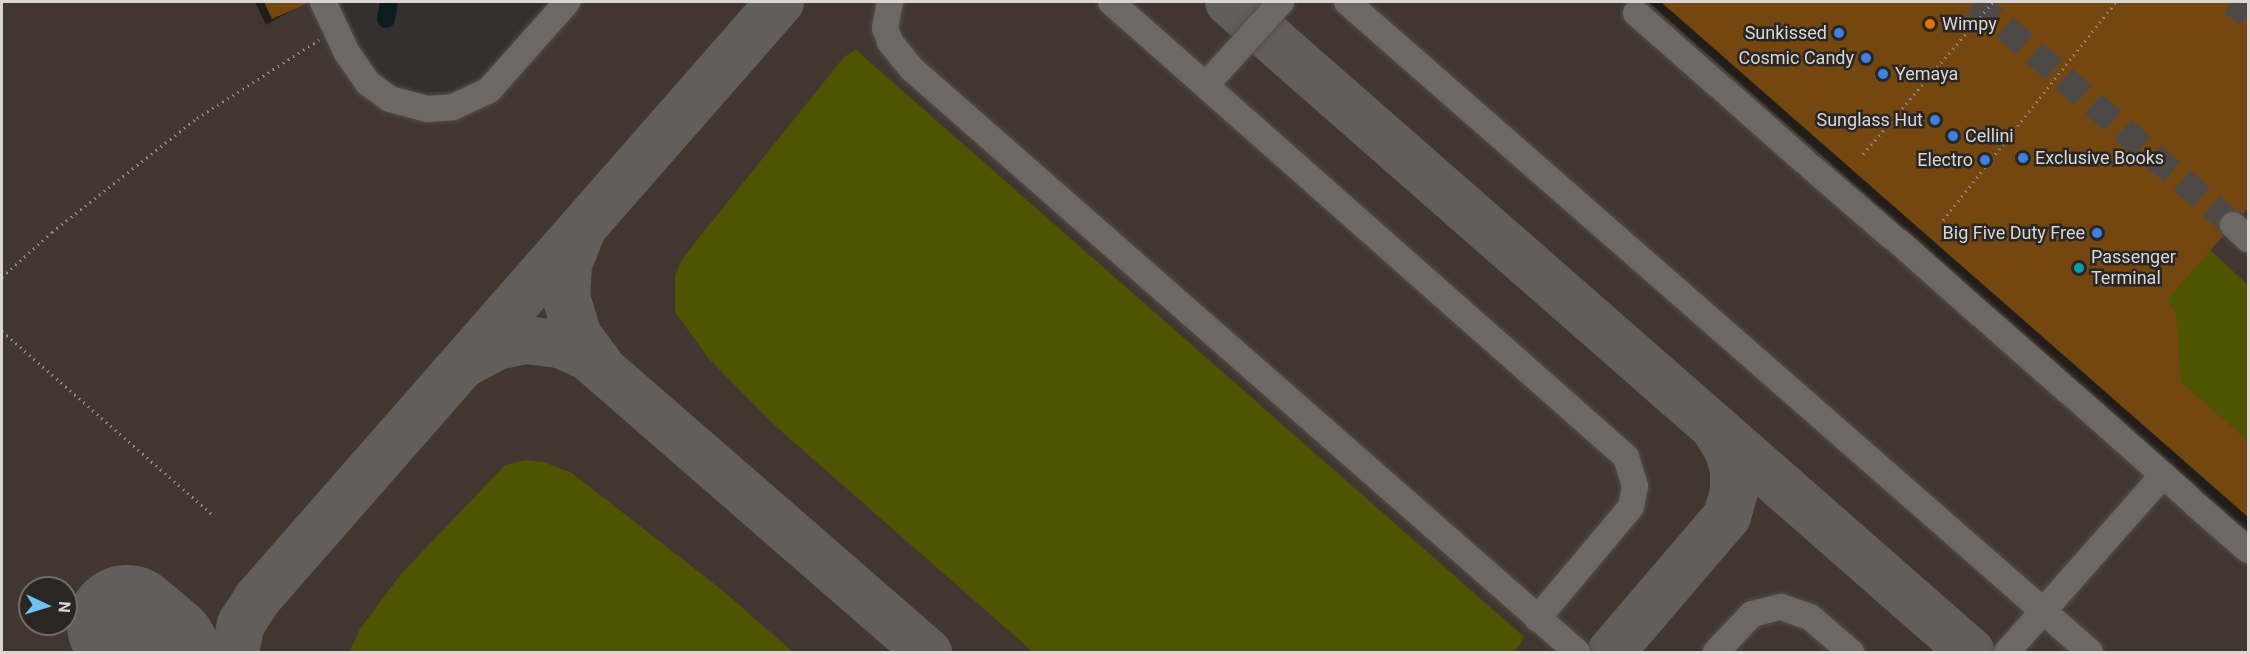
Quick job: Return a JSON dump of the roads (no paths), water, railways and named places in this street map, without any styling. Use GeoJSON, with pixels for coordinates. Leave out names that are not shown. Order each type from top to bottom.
{"type":"FeatureCollection","features":[{"type":"Feature","properties":{"kind":"lane"},"geometry":{"type":"LineString","coordinates":[[323,2],[357,71],[378,91],[413,107],[446,107],[470,101],[489,90],[567,2]]}},
{"type":"Feature","properties":{"kind":"lane"},"geometry":{"type":"LineString","coordinates":[[890,2],[885,28],[890,42],[913,70],[1577,652]]}},
{"type":"Feature","properties":{"kind":"lane"},"geometry":{"type":"LineString","coordinates":[[1111,2],[1619,448],[1631,466],[1635,486],[1627,515],[1537,618]]}},
{"type":"Feature","properties":{"kind":"lane"},"geometry":{"type":"LineString","coordinates":[[1206,85],[1281,2]]}},
{"type":"Feature","properties":{"kind":"lane"},"geometry":{"type":"LineString","coordinates":[[1347,2],[2090,652]]}},
{"type":"Feature","properties":{"kind":"lane"},"geometry":{"type":"LineString","coordinates":[[1630,7],[2248,550]]}},
{"type":"Feature","properties":{"kind":"lane"},"geometry":{"type":"LineString","coordinates":[[2007,652],[2163,475]]}},
{"type":"Feature","properties":{"kind":"lane"},"geometry":{"type":"LineString","coordinates":[[1716,652],[1752,614],[1781,607],[1810,617],[1851,652]]}},
{"type":"Feature","properties":{"kind":"waterway"},"geometry":{"type":"LineString","coordinates":[[386,19],[389,2]]}},
{"type":"Feature","properties":{"kind":"tunnel"},"geometry":{"type":"LineString","coordinates":[[1975,2],[2233,225]]}},
{"type":"Feature","properties":{"kind":"tunnel"},"geometry":{"type":"LineString","coordinates":[[2232,2],[2248,15]]}},
{"type":"Feature","properties":{"kind":"place","name":"Wimpy"},"geometry":{"type":"Point","coordinates":[1930,24]}},
{"type":"Feature","properties":{"kind":"place","name":"Sunkissed"},"geometry":{"type":"Point","coordinates":[1839,33]}},
{"type":"Feature","properties":{"kind":"place","name":"Cosmic Candy"},"geometry":{"type":"Point","coordinates":[1866,58]}},
{"type":"Feature","properties":{"kind":"place","name":"Yemaya"},"geometry":{"type":"Point","coordinates":[1883,74]}},
{"type":"Feature","properties":{"kind":"place","name":"Sunglass Hut"},"geometry":{"type":"Point","coordinates":[1935,120]}},
{"type":"Feature","properties":{"kind":"place","name":"Cellini"},"geometry":{"type":"Point","coordinates":[1953,136]}},
{"type":"Feature","properties":{"kind":"place","name":"Exclusive Books"},"geometry":{"type":"Point","coordinates":[2023,158]}},
{"type":"Feature","properties":{"kind":"place","name":"Electro"},"geometry":{"type":"Point","coordinates":[1985,160]}},
{"type":"Feature","properties":{"kind":"place","name":"Big Five Duty Free"},"geometry":{"type":"Point","coordinates":[2097,233]}},
{"type":"Feature","properties":{"kind":"place","name":"Passenger Terminal"},"geometry":{"type":"Point","coordinates":[2079,268]}}]}
